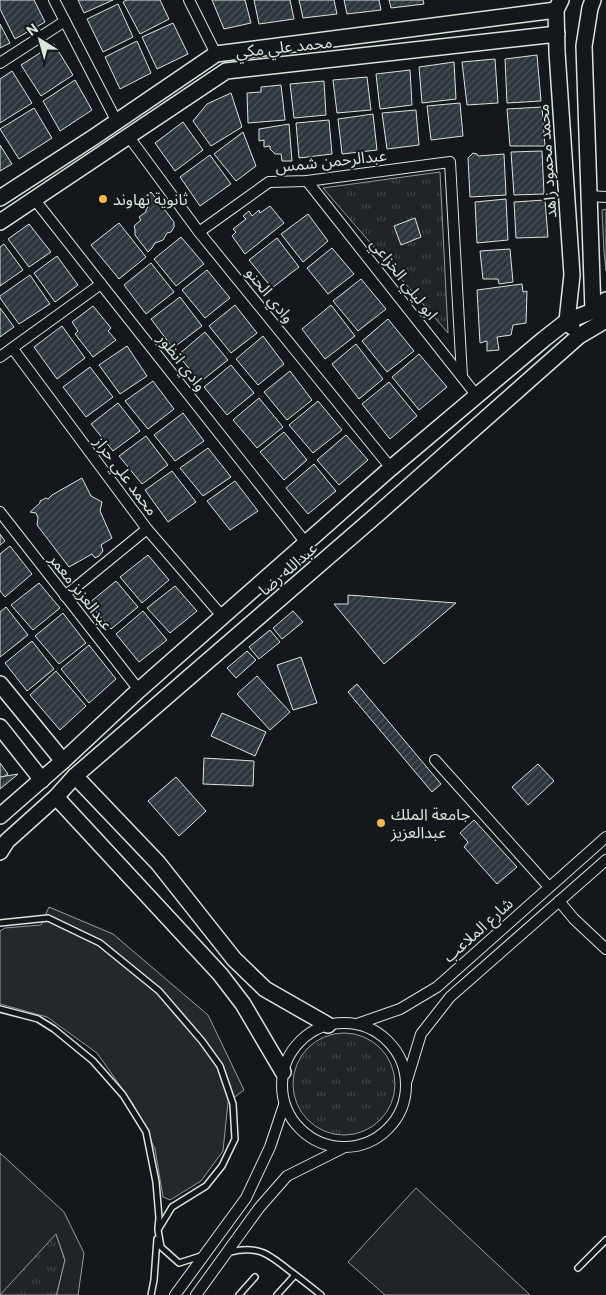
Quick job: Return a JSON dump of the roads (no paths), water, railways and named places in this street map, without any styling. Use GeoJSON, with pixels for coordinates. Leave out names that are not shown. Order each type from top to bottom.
{"type":"FeatureCollection","features":[{"type":"Feature","properties":{"kind":"street"},"geometry":{"type":"LineString","coordinates":[[54,0],[117,122]]}},
{"type":"Feature","properties":{"kind":"street"},"geometry":{"type":"LineString","coordinates":[[189,0],[216,54]]}},
{"type":"Feature","properties":{"kind":"street"},"geometry":{"type":"LineString","coordinates":[[593,0],[584,46],[590,196],[599,313]]}},
{"type":"Feature","properties":{"kind":"street","name":"محمد علي مكي"},"geometry":{"type":"LineString","coordinates":[[0,198],[117,122],[216,54],[559,5]]}},
{"type":"Feature","properties":{"kind":"street","name":"محمد محمود زاهد"},"geometry":{"type":"LineString","coordinates":[[559,5],[557,34],[572,275],[567,321]]}},
{"type":"Feature","properties":{"kind":"street"},"geometry":{"type":"LineString","coordinates":[[0,62],[65,21]]}},
{"type":"Feature","properties":{"kind":"street","name":"محمد علي مكي"},"geometry":{"type":"LineString","coordinates":[[0,222],[226,71],[557,34]]}},
{"type":"Feature","properties":{"kind":"street"},"geometry":{"type":"LineString","coordinates":[[94,137],[104,153]]}},
{"type":"Feature","properties":{"kind":"street","name":"وادي الحنو"},"geometry":{"type":"LineString","coordinates":[[129,137],[199,232],[392,468]]}},
{"type":"Feature","properties":{"kind":"street","name":"عبدالرحمن شمس"},"geometry":{"type":"LineString","coordinates":[[199,232],[270,182],[307,181],[450,162],[462,376]]}},
{"type":"Feature","properties":{"kind":"street","name":"ابو ليلي الخزاعي"},"geometry":{"type":"LineString","coordinates":[[307,181],[477,396]]}},
{"type":"Feature","properties":{"kind":"street"},"geometry":{"type":"LineString","coordinates":[[590,196],[606,196]]}},
{"type":"Feature","properties":{"kind":"street","name":"وادي انظور"},"geometry":{"type":"LineString","coordinates":[[35,200],[306,543]]}},
{"type":"Feature","properties":{"kind":"street"},"geometry":{"type":"LineString","coordinates":[[0,358],[101,284]]}},
{"type":"Feature","properties":{"kind":"street","name":"عبدالله رضا"},"geometry":{"type":"LineString","coordinates":[[0,816],[222,616],[392,468],[544,339],[567,321],[599,313],[606,300]]}},
{"type":"Feature","properties":{"kind":"street","name":"عبدالله رضا"},"geometry":{"type":"LineString","coordinates":[[0,852],[7,841],[56,797],[75,776],[380,512],[579,336],[606,320]]}},
{"type":"Feature","properties":{"kind":"street"},"geometry":{"type":"LineString","coordinates":[[567,321],[579,336]]}},
{"type":"Feature","properties":{"kind":"street","name":"محمد علي حراز"},"geometry":{"type":"LineString","coordinates":[[12,349],[147,529],[222,616]]}},
{"type":"Feature","properties":{"kind":"street","name":"عبدالعزيز معمر"},"geometry":{"type":"LineString","coordinates":[[0,512],[139,690]]}},
{"type":"Feature","properties":{"kind":"street"},"geometry":{"type":"LineString","coordinates":[[65,596],[147,529]]}},
{"type":"Feature","properties":{"kind":"street"},"geometry":{"type":"LineString","coordinates":[[0,684],[63,761]]}},
{"type":"Feature","properties":{"kind":"street"},"geometry":{"type":"LineString","coordinates":[[0,727],[42,780]]}},
{"type":"Feature","properties":{"kind":"street"},"geometry":{"type":"LineString","coordinates":[[435,760],[549,887]]}},
{"type":"Feature","properties":{"kind":"street"},"geometry":{"type":"LineString","coordinates":[[75,776],[158,862],[234,959],[265,989],[328,1024]]}},
{"type":"Feature","properties":{"kind":"street"},"geometry":{"type":"LineString","coordinates":[[56,797],[220,974],[243,1004],[283,1072]]}},
{"type":"Feature","properties":{"kind":"street","name":"شارع الملاعب"},"geometry":{"type":"LineString","coordinates":[[357,1024],[400,1009],[436,987],[606,837]]}},
{"type":"Feature","properties":{"kind":"street","name":"شارع الملاعب"},"geometry":{"type":"LineString","coordinates":[[407,1081],[421,1034],[450,997],[606,860]]}},
{"type":"Feature","properties":{"kind":"street"},"geometry":{"type":"LineString","coordinates":[[559,901],[574,920],[606,949]]}},
{"type":"Feature","properties":{"kind":"street"},"geometry":{"type":"LineString","coordinates":[[342,1022],[357,1024],[376,1031],[392,1044],[402,1061],[407,1081],[405,1102],[396,1121],[382,1136],[363,1145],[343,1148],[324,1145],[307,1136],[293,1122],[284,1105],[281,1088],[283,1072],[289,1056],[299,1042],[312,1031],[328,1024],[342,1022]]}},
{"type":"Feature","properties":{"kind":"street"},"geometry":{"type":"LineString","coordinates":[[175,1295],[246,1198],[270,1147],[284,1105]]}},
{"type":"Feature","properties":{"kind":"street"},"geometry":{"type":"LineString","coordinates":[[196,1295],[259,1208],[287,1176],[343,1148]]}},
{"type":"Feature","properties":{"kind":"lane"},"geometry":{"type":"LineString","coordinates":[[0,924],[48,918],[100,943],[159,991],[202,1041],[220,1066],[233,1104],[235,1138],[222,1166],[206,1186],[172,1207],[158,1230],[161,1247],[179,1263],[204,1255]]}},
{"type":"Feature","properties":{"kind":"lane"},"geometry":{"type":"LineString","coordinates":[[0,1009],[38,1019],[54,1029],[93,1060],[123,1095],[146,1132],[156,1182],[159,1218],[151,1295]]}},
{"type":"Feature","properties":{"kind":"lane"},"geometry":{"type":"LineString","coordinates":[[578,1268],[606,1240]]}},
{"type":"Feature","properties":{"kind":"lane"},"geometry":{"type":"LineString","coordinates":[[226,1253],[243,1249],[260,1251],[271,1255],[322,1295]]}},
{"type":"Feature","properties":{"kind":"lane"},"geometry":{"type":"LineString","coordinates":[[277,1295],[295,1275]]}},
{"type":"Feature","properties":{"kind":"lane"},"geometry":{"type":"LineString","coordinates":[[239,1295],[255,1277]]}},
{"type":"Feature","properties":{"kind":"place","name":"ثانوية نهاوند"},"geometry":{"type":"Point","coordinates":[103,199]}},
{"type":"Feature","properties":{"kind":"place","name":"جامعة الملك عبدالعزيز"},"geometry":{"type":"Point","coordinates":[381,823]}}]}
